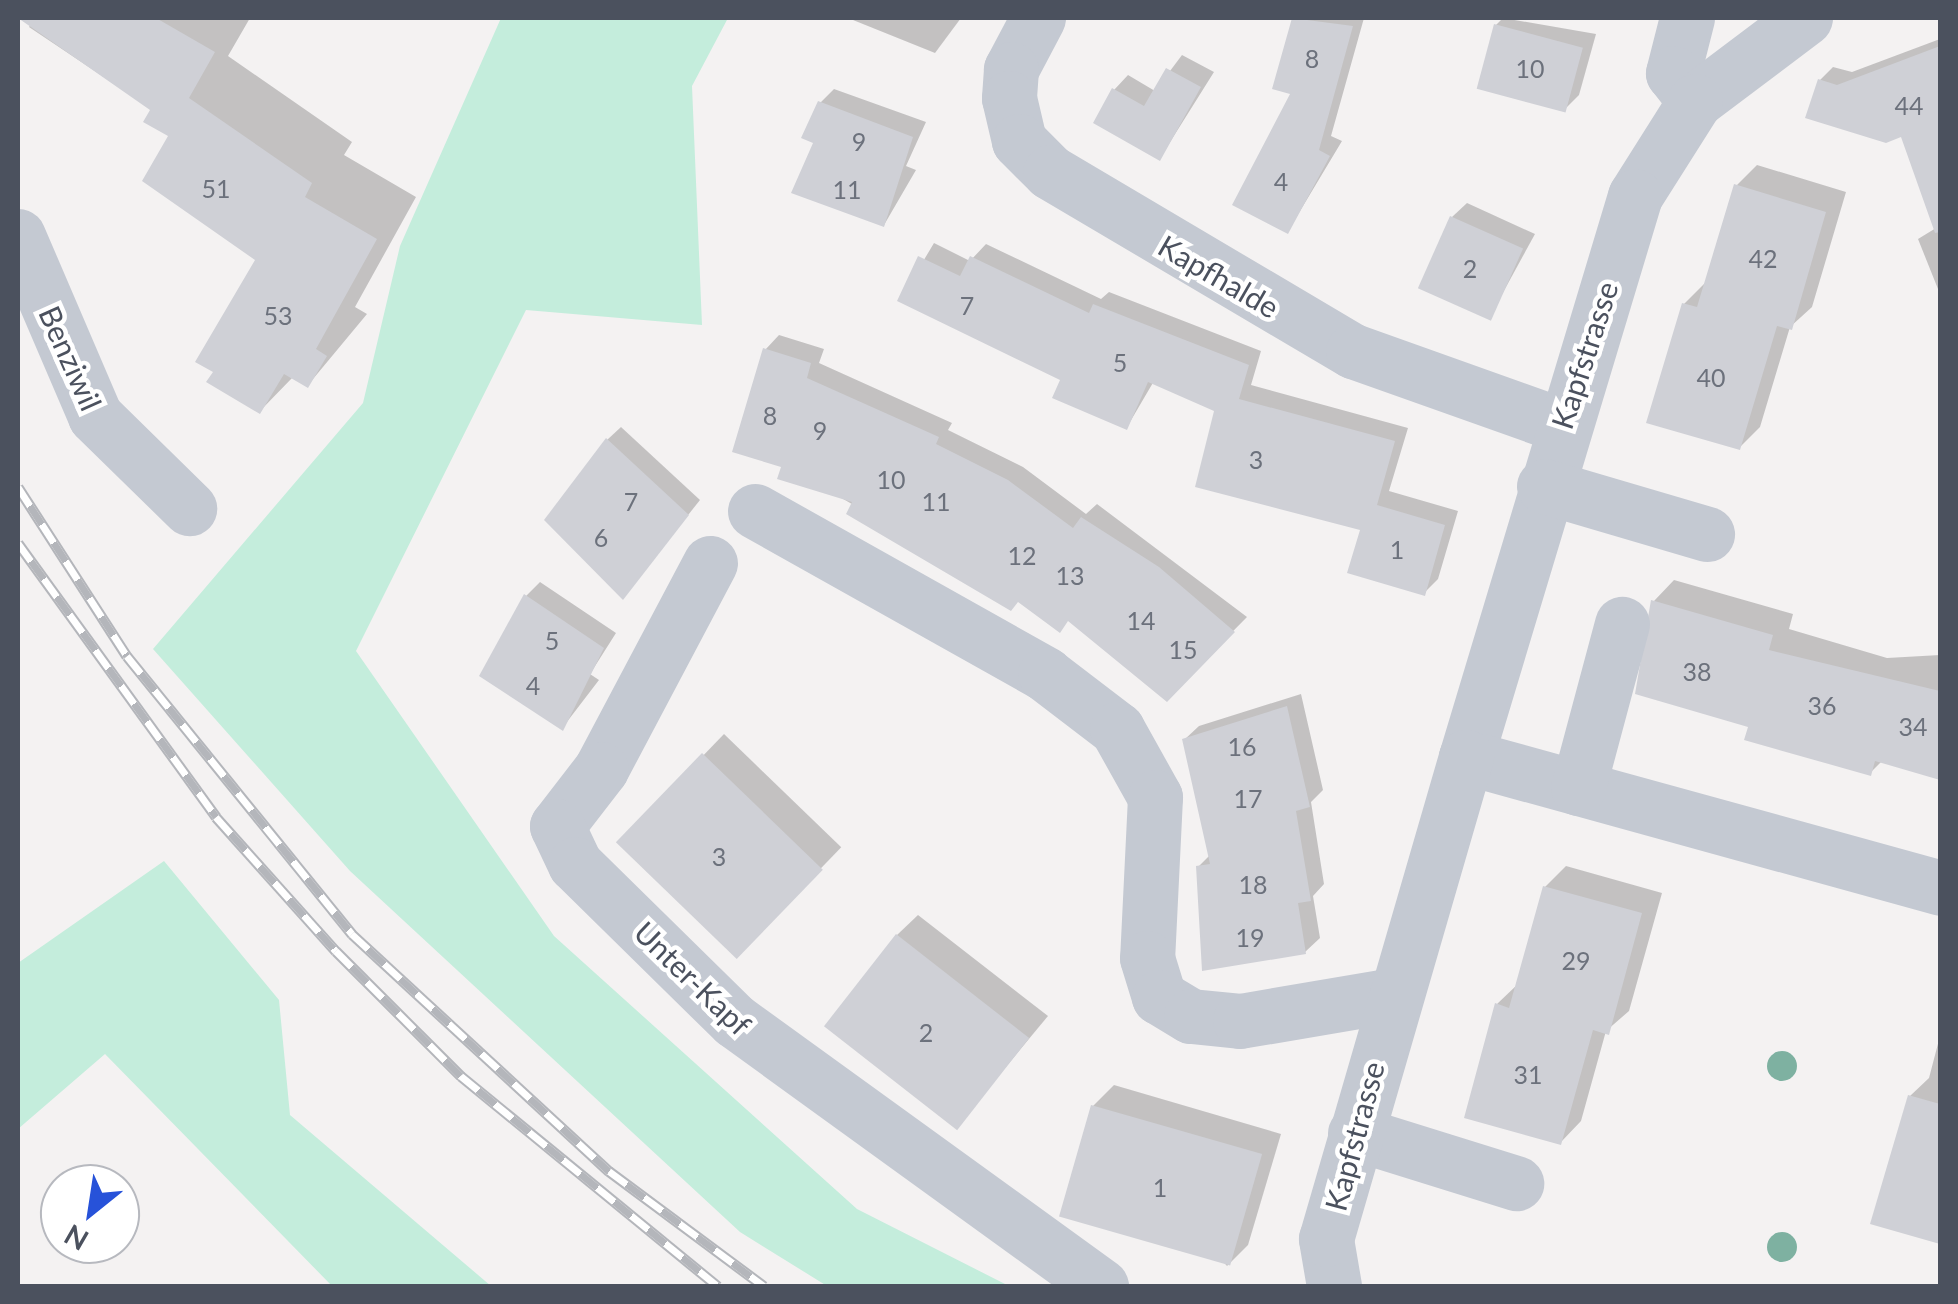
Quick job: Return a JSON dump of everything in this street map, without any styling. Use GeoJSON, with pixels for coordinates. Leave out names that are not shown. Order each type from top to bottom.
{"type":"FeatureCollection","features":[{"type":"Feature","properties":{"kind":"street","name":"Kapfhalde"},"geometry":{"type":"LineString","coordinates":[[1038,18],[1011,68],[1009,98],[1019,141],[1050,172],[1352,351],[1561,425]]}},
{"type":"Feature","properties":{"kind":"street"},"geometry":{"type":"LineString","coordinates":[[1688,18],[1673,73],[1695,101]]}},
{"type":"Feature","properties":{"kind":"street","name":"Kapfstrasse"},"geometry":{"type":"LineString","coordinates":[[1334,1286],[1326,1239],[1354,1133],[1561,425],[1635,196],[1695,101],[1805,18]]}},
{"type":"Feature","properties":{"kind":"street","name":"Benziwil"},"geometry":{"type":"LineString","coordinates":[[18,236],[95,416],[189,508]]}},
{"type":"Feature","properties":{"kind":"street"},"geometry":{"type":"LineString","coordinates":[[1544,486],[1707,534]]}},
{"type":"Feature","properties":{"kind":"street"},"geometry":{"type":"LineString","coordinates":[[754,511],[1045,674],[1116,728],[1155,797],[1147,958],[1159,996],[1192,1016],[1240,1020],[1394,996]]}},
{"type":"Feature","properties":{"kind":"street","name":"Unter-Kapf"},"geometry":{"type":"LineString","coordinates":[[710,563],[601,768],[557,826],[576,864],[728,1016],[871,1111],[1100,1286]]}},
{"type":"Feature","properties":{"kind":"street"},"geometry":{"type":"LineString","coordinates":[[1578,788],[1622,624]]}},
{"type":"Feature","properties":{"kind":"street"},"geometry":{"type":"LineString","coordinates":[[1466,757],[1940,888]]}},
{"type":"Feature","properties":{"kind":"street"},"geometry":{"type":"LineString","coordinates":[[1354,1133],[1516,1183]]}},
{"type":"Feature","properties":{"kind":"green space"},"geometry":{"type":"Polygon","coordinates":[[[501,18],[728,18],[692,86],[702,325],[526,310],[356,651],[554,936],[857,1209],[1009,1286],[827,1286],[740,1232],[350,871],[153,649],[363,403],[400,246],[501,18]]]}},
{"type":"Feature","properties":{"kind":"green space"},"geometry":{"type":"Polygon","coordinates":[[[164,861],[279,1000],[290,1115],[491,1286],[332,1286],[105,1054],[18,1129],[18,963],[164,861]]]}},
{"type":"Feature","properties":{"kind":"building"},"geometry":{"type":"Polygon","coordinates":[[[18,18],[156,18],[215,52],[189,98],[312,183],[305,197],[377,239],[316,349],[327,356],[308,388],[284,374],[260,414],[206,382],[213,372],[195,362],[255,260],[142,181],[168,136],[143,122],[150,110],[18,18]]]}},
{"type":"Feature","properties":{"kind":"building"},"geometry":{"type":"Polygon","coordinates":[[[1292,18],[1353,26],[1319,150],[1330,156],[1288,234],[1232,205],[1290,94],[1272,89],[1292,18]]]}},
{"type":"Feature","properties":{"kind":"building"},"geometry":{"type":"Polygon","coordinates":[[[1494,24],[1583,48],[1566,113],[1477,89],[1494,24]]]}},
{"type":"Feature","properties":{"kind":"building"},"geometry":{"type":"Polygon","coordinates":[[[1940,46],[1940,232],[1935,233],[1901,137],[1886,143],[1805,118],[1818,79],[1837,85],[1940,46]]]}},
{"type":"Feature","properties":{"kind":"building"},"geometry":{"type":"Polygon","coordinates":[[[1166,68],[1201,87],[1160,161],[1093,123],[1112,88],[1144,106],[1166,68]]]}},
{"type":"Feature","properties":{"kind":"building"},"geometry":{"type":"Polygon","coordinates":[[[818,101],[913,137],[884,227],[791,193],[813,143],[801,138],[818,101]]]}},
{"type":"Feature","properties":{"kind":"building"},"geometry":{"type":"Polygon","coordinates":[[[1734,184],[1826,212],[1792,330],[1777,326],[1740,450],[1646,423],[1682,303],[1697,307],[1734,184]]]}},
{"type":"Feature","properties":{"kind":"building"},"geometry":{"type":"Polygon","coordinates":[[[1450,216],[1523,249],[1491,321],[1418,288],[1450,216]]]}},
{"type":"Feature","properties":{"kind":"building"},"geometry":{"type":"Polygon","coordinates":[[[918,256],[960,276],[970,256],[1089,313],[1093,304],[1249,365],[1239,399],[1395,441],[1377,505],[1445,525],[1425,596],[1347,573],[1360,530],[1195,487],[1214,411],[1148,382],[1127,430],[1052,398],[1060,380],[897,301],[918,256]]]}},
{"type":"Feature","properties":{"kind":"building"},"geometry":{"type":"Polygon","coordinates":[[[763,348],[811,363],[807,378],[939,437],[936,444],[1008,480],[1073,528],[1081,517],[1159,567],[1235,632],[1167,702],[1068,621],[1060,633],[1018,602],[1011,611],[846,514],[852,502],[777,479],[781,467],[732,452],[763,348]]]}},
{"type":"Feature","properties":{"kind":"building"},"geometry":{"type":"Polygon","coordinates":[[[606,438],[689,515],[623,600],[544,520],[606,438]]]}},
{"type":"Feature","properties":{"kind":"building"},"geometry":{"type":"Polygon","coordinates":[[[524,594],[604,648],[563,731],[479,676],[524,594]]]}},
{"type":"Feature","properties":{"kind":"building"},"geometry":{"type":"Polygon","coordinates":[[[1651,600],[1773,635],[1769,650],[1940,691],[1940,780],[1875,761],[1871,776],[1744,740],[1748,727],[1635,694],[1651,600]]]}},
{"type":"Feature","properties":{"kind":"building"},"geometry":{"type":"Polygon","coordinates":[[[1287,706],[1310,807],[1296,811],[1311,901],[1298,903],[1306,954],[1202,971],[1196,866],[1210,864],[1182,739],[1287,706]]]}},
{"type":"Feature","properties":{"kind":"building"},"geometry":{"type":"Polygon","coordinates":[[[702,753],[823,870],[737,959],[616,842],[702,753]]]}},
{"type":"Feature","properties":{"kind":"building"},"geometry":{"type":"Polygon","coordinates":[[[1543,886],[1642,913],[1609,1035],[1593,1030],[1561,1145],[1464,1118],[1495,1003],[1509,1008],[1543,886]]]}},
{"type":"Feature","properties":{"kind":"building"},"geometry":{"type":"Polygon","coordinates":[[[896,934],[1029,1038],[957,1130],[824,1026],[896,934]]]}},
{"type":"Feature","properties":{"kind":"building"},"geometry":{"type":"Polygon","coordinates":[[[1908,1095],[1940,1104],[1940,1244],[1870,1224],[1908,1095]]]}},
{"type":"Feature","properties":{"kind":"building"},"geometry":{"type":"Polygon","coordinates":[[[1091,1105],[1262,1154],[1230,1266],[1059,1217],[1091,1105]]]}},
{"type":"Feature","properties":{"kind":"railway"},"geometry":{"type":"LineString","coordinates":[[18,487],[127,656],[352,934],[609,1171],[764,1286]]}},
{"type":"Feature","properties":{"kind":"railway"},"geometry":{"type":"LineString","coordinates":[[18,543],[216,817],[336,951],[461,1076],[718,1286]]}}]}
